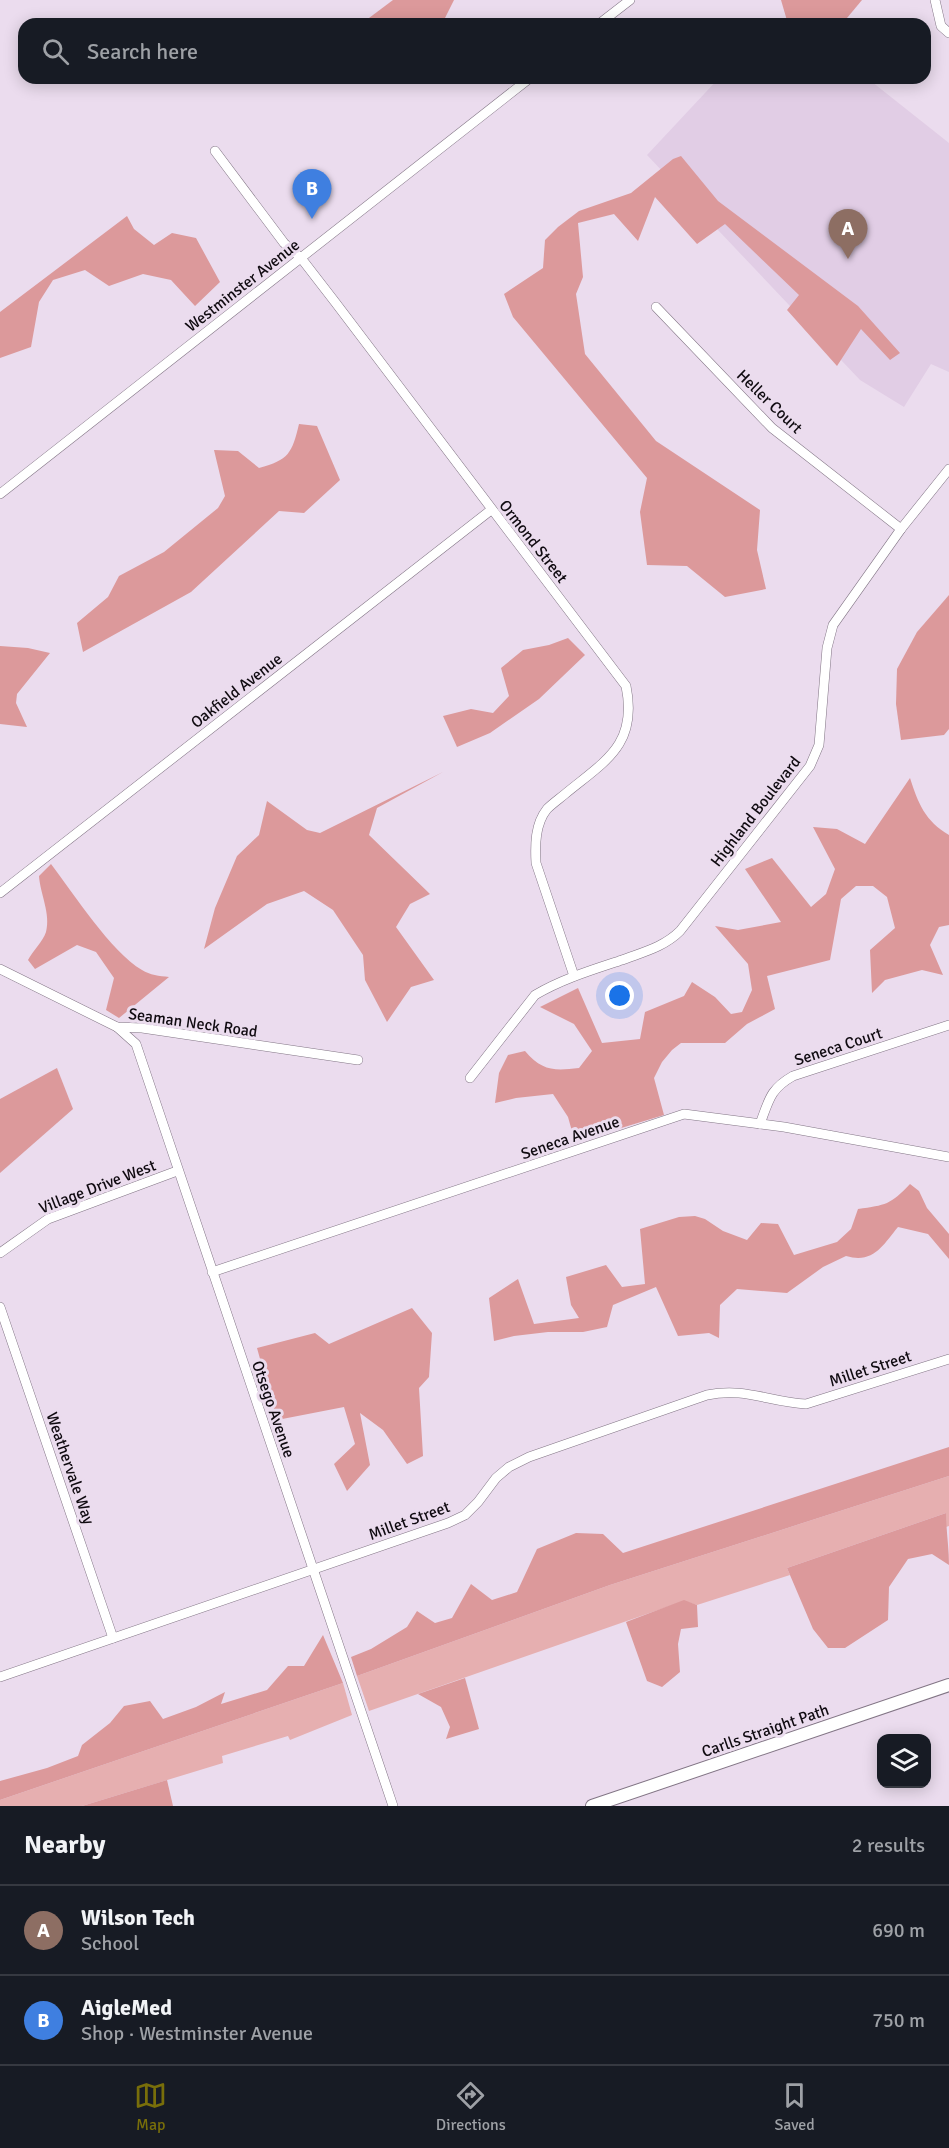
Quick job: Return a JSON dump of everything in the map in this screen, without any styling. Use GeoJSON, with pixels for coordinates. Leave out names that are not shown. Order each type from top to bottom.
{"type":"FeatureCollection","features":[{"type":"Feature","properties":{"kind":"street"},"geometry":{"type":"LineString","coordinates":[[607,18],[630,0]]}},
{"type":"Feature","properties":{"kind":"street"},"geometry":{"type":"LineString","coordinates":[[935,0],[941,26],[949,33]]}},
{"type":"Feature","properties":{"kind":"street","name":"Westminster Avenue"},"geometry":{"type":"LineString","coordinates":[[0,494],[522,84]]}},
{"type":"Feature","properties":{"kind":"street","name":"Ormond Street"},"geometry":{"type":"LineString","coordinates":[[214,151],[284,243],[301,258],[626,686],[629,721],[623,739],[613,754],[547,810],[539,825],[535,843],[536,862],[574,976]]}},
{"type":"Feature","properties":{"kind":"street","name":"Heller Court"},"geometry":{"type":"LineString","coordinates":[[656,307],[772,428],[901,529]]}},
{"type":"Feature","properties":{"kind":"street","name":"Highland Boulevard"},"geometry":{"type":"LineString","coordinates":[[470,1078],[535,995],[574,976],[670,941],[810,766],[819,745],[827,648],[833,625],[901,529],[949,469]]}},
{"type":"Feature","properties":{"kind":"street","name":"Oakfield Avenue"},"geometry":{"type":"LineString","coordinates":[[0,893],[491,510]]}},
{"type":"Feature","properties":{"kind":"street","name":"Seaman Neck Road"},"geometry":{"type":"LineString","coordinates":[[0,969],[117,1027],[142,1028],[358,1060]]}},
{"type":"Feature","properties":{"kind":"street","name":"Seneca Court"},"geometry":{"type":"LineString","coordinates":[[760,1124],[771,1096],[779,1084],[793,1076],[949,1025]]}},
{"type":"Feature","properties":{"kind":"street","name":"Otsego Avenue"},"geometry":{"type":"LineString","coordinates":[[117,1027],[136,1044],[393,1806]]}},
{"type":"Feature","properties":{"kind":"street","name":"Seneca Avenue"},"geometry":{"type":"LineString","coordinates":[[212,1272],[684,1114],[760,1124],[949,1157]]}},
{"type":"Feature","properties":{"kind":"street","name":"Village Drive West"},"geometry":{"type":"LineString","coordinates":[[0,1253],[12,1242],[48,1219],[177,1171]]}},
{"type":"Feature","properties":{"kind":"street","name":"Weathervale Way"},"geometry":{"type":"LineString","coordinates":[[0,1307],[113,1638]]}},
{"type":"Feature","properties":{"kind":"street","name":"Millet Street"},"geometry":{"type":"LineString","coordinates":[[0,1677],[423,1532],[465,1515],[496,1478],[509,1467],[529,1457],[707,1395],[736,1391],[786,1403],[806,1404],[949,1359]]}},
{"type":"Feature","properties":{"kind":"street","name":"Carlls Straight Path"},"geometry":{"type":"LineString","coordinates":[[592,1806],[949,1685]]}},
{"type":"Feature","properties":{"kind":"shaded area"},"geometry":{"type":"Polygon","coordinates":[[[393,0],[454,0],[445,18],[369,18],[393,0]]]}},
{"type":"Feature","properties":{"kind":"shaded area"},"geometry":{"type":"Polygon","coordinates":[[[781,0],[862,0],[847,18],[786,18],[781,0]]]}},
{"type":"Feature","properties":{"kind":"shaded area"},"geometry":{"type":"Polygon","coordinates":[[[713,84],[875,84],[949,143],[949,372],[931,364],[904,407],[860,380],[647,155],[713,84]]]}},
{"type":"Feature","properties":{"kind":"shaded area"},"geometry":{"type":"Polygon","coordinates":[[[681,156],[718,201],[858,306],[900,353],[890,360],[861,329],[837,366],[787,310],[799,295],[725,224],[697,244],[655,197],[638,241],[614,214],[578,223],[583,277],[576,294],[585,354],[656,441],[760,510],[757,550],[766,589],[725,597],[687,566],[647,565],[640,512],[647,478],[513,317],[504,294],[543,268],[545,240],[558,227],[579,211],[631,193],[673,159],[681,156]]]}},
{"type":"Feature","properties":{"kind":"shaded area"},"geometry":{"type":"Polygon","coordinates":[[[127,216],[134,229],[154,245],[172,233],[196,238],[220,282],[195,306],[171,280],[143,274],[109,286],[85,270],[53,280],[39,302],[31,347],[0,358],[0,312],[127,216]]]}},
{"type":"Feature","properties":{"kind":"shaded area"},"geometry":{"type":"Polygon","coordinates":[[[299,424],[317,426],[340,480],[304,513],[279,511],[191,592],[83,652],[77,623],[108,597],[119,576],[164,552],[218,508],[225,496],[214,450],[238,451],[259,468],[269,465],[288,454],[299,424]]]}},
{"type":"Feature","properties":{"kind":"shaded area"},"geometry":{"type":"Polygon","coordinates":[[[949,595],[949,729],[944,735],[901,740],[896,704],[897,669],[917,632],[949,595]]]}},
{"type":"Feature","properties":{"kind":"shaded area"},"geometry":{"type":"Polygon","coordinates":[[[568,638],[585,655],[539,699],[490,733],[457,747],[443,716],[471,709],[493,713],[509,696],[501,668],[523,650],[549,645],[568,638]]]}},
{"type":"Feature","properties":{"kind":"shaded area"},"geometry":{"type":"Polygon","coordinates":[[[0,646],[28,648],[50,653],[17,694],[16,703],[27,727],[0,724],[0,646]]]}},
{"type":"Feature","properties":{"kind":"shaded area"},"geometry":{"type":"Polygon","coordinates":[[[443,772],[377,808],[369,835],[430,894],[410,904],[396,927],[434,980],[411,987],[387,1022],[365,980],[363,955],[333,910],[304,891],[267,904],[204,949],[215,908],[237,856],[259,835],[267,801],[307,830],[320,833],[443,772]]]}},
{"type":"Feature","properties":{"kind":"shaded area"},"geometry":{"type":"Polygon","coordinates":[[[910,778],[928,817],[949,835],[949,925],[939,927],[930,945],[943,975],[922,970],[885,980],[872,993],[870,950],[895,928],[887,897],[873,886],[856,886],[841,899],[830,960],[767,976],[775,1009],[747,1024],[725,1043],[681,1043],[672,1050],[662,1062],[654,1078],[664,1115],[575,1142],[568,1117],[553,1094],[495,1103],[499,1073],[508,1055],[525,1051],[543,1066],[562,1069],[579,1068],[592,1051],[574,1024],[540,1007],[578,988],[602,1043],[640,1039],[645,1012],[684,996],[692,982],[715,997],[731,1014],[742,1012],[752,990],[748,964],[715,926],[738,930],[781,922],[745,869],[772,858],[811,907],[826,894],[835,869],[813,827],[837,829],[865,844],[910,778]]]}},
{"type":"Feature","properties":{"kind":"shaded area"},"geometry":{"type":"Polygon","coordinates":[[[51,864],[94,922],[130,962],[145,972],[169,977],[119,1018],[106,1010],[114,978],[96,952],[77,945],[35,969],[28,960],[46,932],[47,918],[39,876],[51,864]]]}},
{"type":"Feature","properties":{"kind":"shaded area"},"geometry":{"type":"Polygon","coordinates":[[[57,1068],[73,1109],[0,1173],[0,1099],[57,1068]]]}},
{"type":"Feature","properties":{"kind":"shaded area"},"geometry":{"type":"Polygon","coordinates":[[[910,1184],[919,1191],[927,1208],[949,1234],[949,1259],[928,1234],[898,1227],[871,1255],[856,1258],[846,1256],[823,1267],[787,1293],[737,1289],[720,1305],[719,1338],[709,1333],[678,1336],[656,1287],[613,1305],[607,1327],[583,1332],[548,1332],[514,1336],[494,1341],[489,1298],[518,1279],[534,1324],[579,1318],[571,1305],[566,1277],[606,1265],[622,1287],[645,1284],[640,1229],[679,1217],[695,1216],[705,1219],[723,1231],[747,1240],[761,1223],[778,1224],[794,1255],[837,1242],[851,1229],[858,1209],[887,1203],[910,1184]]]}},
{"type":"Feature","properties":{"kind":"shaded area"},"geometry":{"type":"Polygon","coordinates":[[[412,1308],[432,1333],[429,1377],[419,1388],[423,1456],[407,1464],[383,1430],[360,1413],[370,1465],[347,1491],[334,1464],[355,1444],[344,1407],[277,1420],[257,1348],[315,1333],[329,1344],[412,1308]]]}},
{"type":"Feature","properties":{"kind":"shaded area"},"geometry":{"type":"Polygon","coordinates":[[[949,1447],[949,1476],[610,1585],[357,1676],[351,1657],[371,1649],[407,1627],[417,1611],[435,1623],[452,1618],[471,1584],[492,1600],[517,1592],[537,1549],[576,1533],[603,1534],[623,1553],[949,1447]]]}},
{"type":"Feature","properties":{"kind":"shaded area"},"geometry":{"type":"Polygon","coordinates":[[[949,1476],[949,1526],[946,1527],[946,1513],[787,1568],[790,1575],[697,1605],[684,1601],[369,1711],[357,1676],[610,1585],[949,1476]]]}},
{"type":"Feature","properties":{"kind":"shaded area"},"geometry":{"type":"Polygon","coordinates":[[[946,1513],[949,1565],[932,1554],[908,1559],[889,1587],[888,1620],[845,1648],[828,1648],[813,1629],[787,1568],[946,1513]]]}},
{"type":"Feature","properties":{"kind":"shaded area"},"geometry":{"type":"Polygon","coordinates":[[[684,1600],[697,1605],[698,1627],[681,1629],[678,1644],[680,1672],[662,1687],[647,1681],[626,1622],[684,1600]]]}},
{"type":"Feature","properties":{"kind":"shaded area"},"geometry":{"type":"Polygon","coordinates":[[[323,1635],[343,1683],[0,1800],[0,1781],[47,1768],[78,1756],[82,1745],[110,1723],[124,1706],[150,1701],[163,1719],[196,1707],[225,1692],[221,1704],[267,1690],[288,1666],[304,1666],[323,1635]]]}},
{"type":"Feature","properties":{"kind":"shaded area"},"geometry":{"type":"Polygon","coordinates":[[[465,1678],[479,1729],[446,1739],[450,1727],[441,1707],[418,1694],[465,1678]]]}},
{"type":"Feature","properties":{"kind":"shaded area"},"geometry":{"type":"Polygon","coordinates":[[[343,1683],[352,1715],[290,1740],[288,1736],[222,1756],[223,1763],[82,1806],[0,1806],[0,1800],[343,1683]]]}},
{"type":"Feature","properties":{"kind":"shaded area"},"geometry":{"type":"Polygon","coordinates":[[[167,1780],[173,1806],[82,1806],[167,1780]]]}},
{"type":"Feature","properties":{"kind":"place","name":"AigleMed"},"geometry":{"type":"Point","coordinates":[312,219]}},
{"type":"Feature","properties":{"kind":"place","name":"Wilson Tech"},"geometry":{"type":"Point","coordinates":[848,259]}}]}
